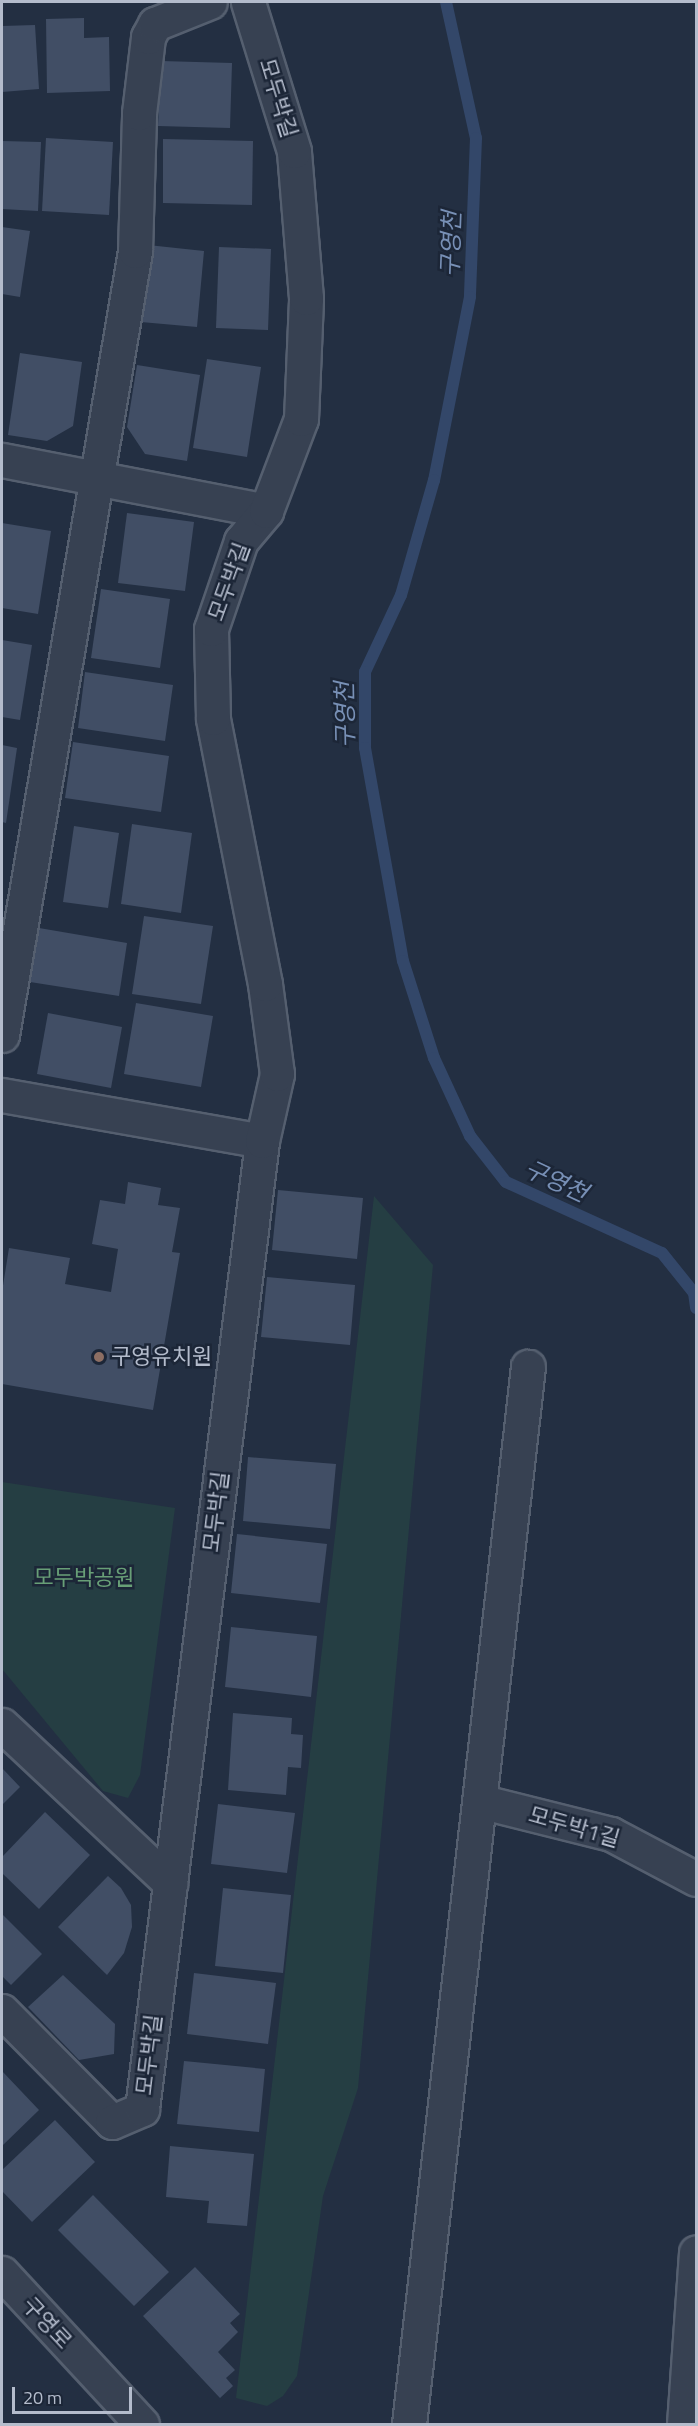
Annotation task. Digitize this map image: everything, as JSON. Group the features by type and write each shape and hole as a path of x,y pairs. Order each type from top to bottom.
{"street":[{"path":"2,1035 99,478 135,251 139,113 148,37 155,24 210,2"},
{"name":"모두박길","path":"2,2011 112,2122 142,2109 262,1141 277,1074 265,984 213,718 211,629 241,541 266,511 301,419 306,298 294,151 248,2"},
{"path":"2,460 266,511"},
{"path":"2,1095 262,1141"},
{"path":"409,2424 528,1367"},
{"path":"2,1725 170,1883"},
{"name":"모두박1길","path":"479,1801 611,1834 696,1879"},
{"path":"684,2424 696,2252"},
{"name":"구영로","path":"2,2274 142,2424"}],"green space":[{"path":"374,1196 433,1265 358,2088 323,2196 297,2376 283,2396 267,2406 236,2398"},
{"name":"모두박공원","path":"2,1482 175,1508 140,1775 128,1798 103,1791 2,1669"}],"building":[{"path":"84,18 84,38 109,37 110,91 47,93 46,19"},
{"path":"35,25 39,89 2,92 2,26"},
{"path":"161,61 232,63 230,128 158,126"},
{"path":"46,138 113,142 109,215 42,211"},
{"path":"163,139 253,141 252,205 163,203"},
{"path":"2,141 41,142 38,211 2,209"},
{"path":"2,227 30,231 20,297 2,294"},
{"path":"148,245 204,251 197,327 141,322"},
{"path":"219,247 271,249 268,330 216,328"},
{"path":"20,353 82,362 73,426 47,441 8,435"},
{"path":"207,359 261,367 247,457 193,448"},
{"path":"137,365 200,375 187,461 145,454 127,427"},
{"path":"127,513 194,522 185,591 118,583"},
{"path":"2,523 51,531 38,614 2,608"},
{"path":"101,589 170,599 160,668 91,658"},
{"path":"2,640 32,645 20,720 2,717"},
{"path":"85,672 173,685 165,741 78,728"},
{"path":"73,742 169,756 161,812 65,798"},
{"path":"2,745 17,748 6,823 2,822"},
{"path":"132,824 192,833 181,913 121,904"},
{"path":"74,826 119,833 108,908 63,902"},
{"path":"144,916 213,926 201,1004 132,994"},
{"path":"39,928 127,943 119,996 30,982"},
{"path":"136,1003 213,1016 201,1087 124,1074"},
{"path":"48,1013 122,1027 111,1088 37,1074"},
{"path":"128,1182 161,1188 158,1205 180,1208 172,1252 180,1253 153,1410 2,1384 2,1292 9,1248 70,1258 65,1284 111,1292 118,1249 92,1244 100,1200 125,1204"},
{"path":"278,1190 363,1198 357,1259 272,1250"},
{"path":"267,1277 355,1285 350,1345 261,1337"},
{"path":"248,1457 336,1464 330,1529 243,1521"},
{"path":"237,1534 327,1544 320,1603 231,1593"},
{"path":"231,1627 317,1636 311,1697 225,1687"},
{"path":"233,1713 292,1718 291,1734 303,1735 301,1768 288,1767 286,1795 228,1790"},
{"path":"2,1768 20,1787 2,1805"},
{"path":"218,1804 295,1813 287,1873 211,1864"},
{"path":"45,1812 90,1855 39,1909 2,1873 2,1857"},
{"path":"108,1876 121,1888 131,1905 132,1927 124,1953 107,1975 58,1927"},
{"path":"223,1888 291,1895 283,1973 215,1966"},
{"path":"2,1914 42,1954 11,1985 2,1976"},
{"path":"194,1973 276,1983 268,2044 187,2034"},
{"path":"63,1975 115,2024 114,2054 79,2060 28,2007"},
{"path":"184,2061 265,2069 259,2132 177,2124"},
{"path":"2,2071 39,2110 2,2146"},
{"path":"55,2120 95,2162 32,2222 2,2191 2,2170"},
{"path":"170,2146 254,2154 247,2226 207,2223 209,2201 166,2197"},
{"path":"93,2195 169,2272 134,2306 58,2230"},
{"path":"195,2267 240,2314 230,2323 238,2332 218,2352 235,2370 226,2378 233,2386 220,2398 143,2316"}],"waterway":[{"name":"구영천","path":"446,2 476,138 470,297 434,480 401,595 365,672 365,748 403,961 434,1058 470,1136 506,1182 662,1253 694,1293 696,1308"}],"place":[{"name":"구영유치원","path":"99,1357"}]}
